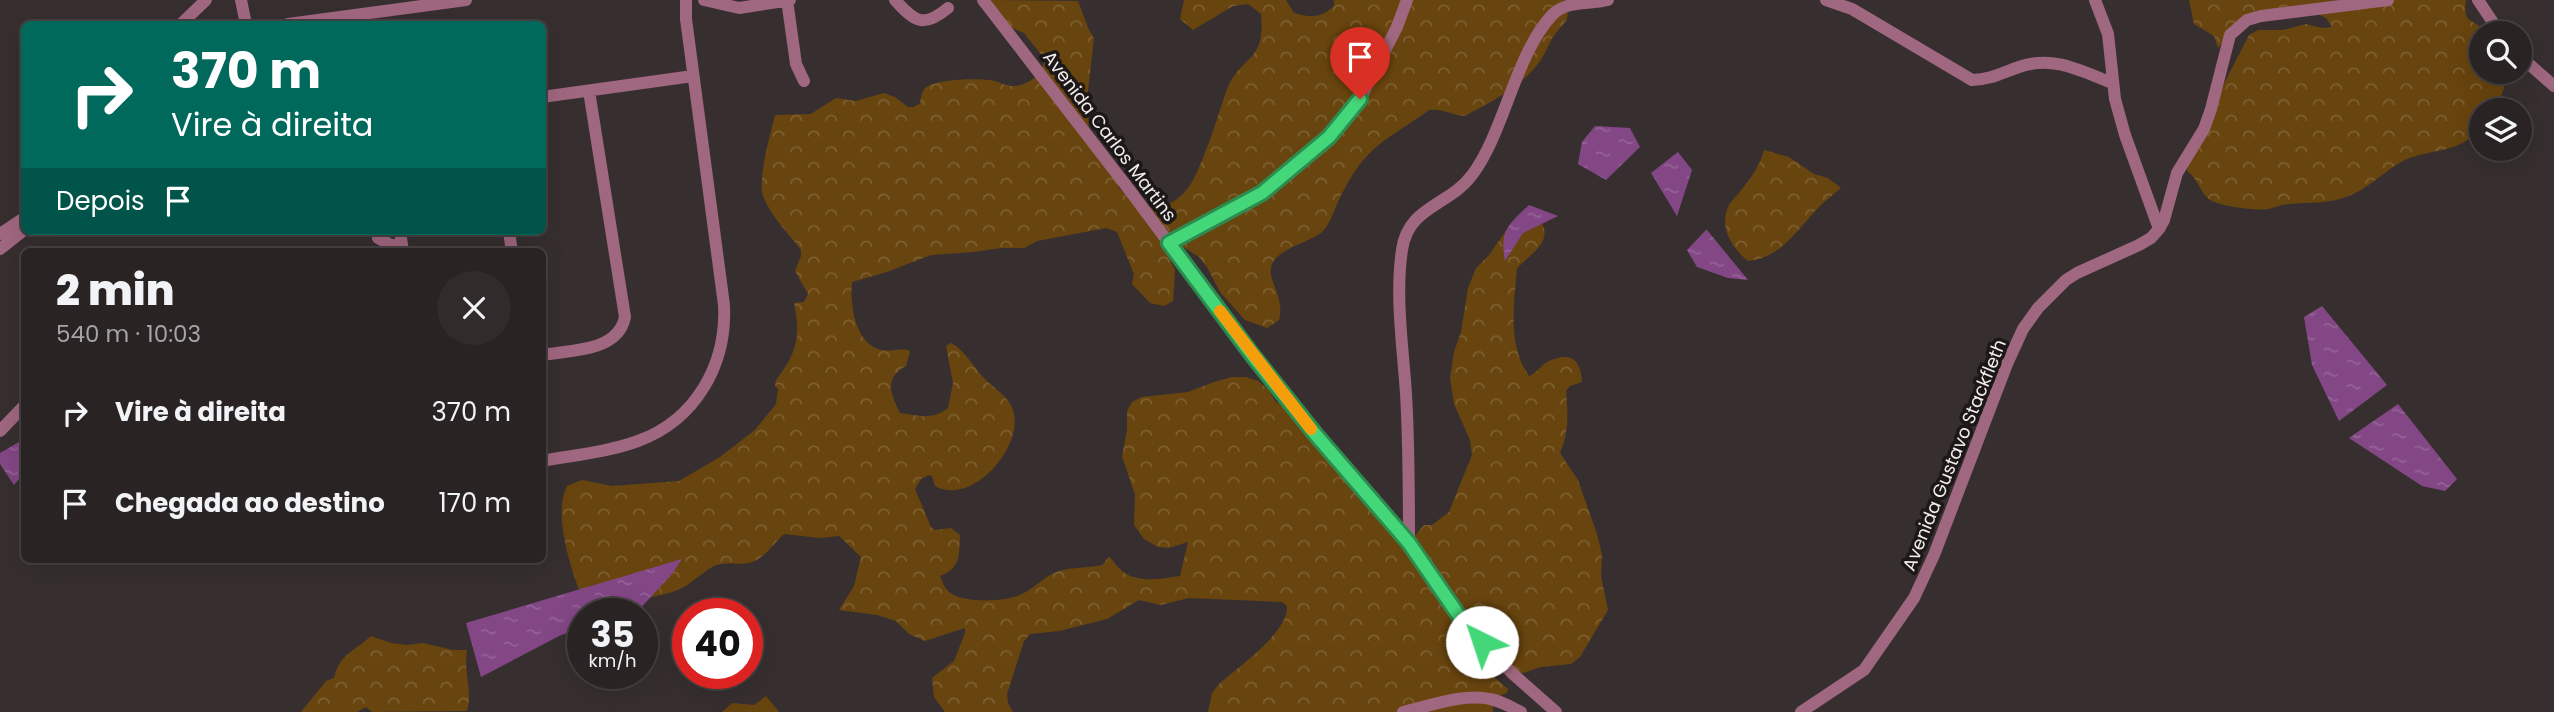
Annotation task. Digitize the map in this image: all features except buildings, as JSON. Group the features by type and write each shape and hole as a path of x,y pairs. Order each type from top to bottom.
{"street":[{"path":"184,21 206,0"},
{"path":"241,0 245,21"},
{"path":"310,21 466,0"},
{"path":"546,460 634,443 657,433 687,410 703,390 715,368 724,331 724,305 686,19 686,0"},
{"path":"704,0 739,8 789,0 796,64 804,81"},
{"path":"895,0 911,17 919,21 931,19 948,8"},
{"name":"Avenida Carlos Martins","path":"983,0 1253,356 1316,435 1409,543 1466,626 1513,674 1556,712"},
{"path":"1169,243 1262,193 1329,137 1360,99 1397,27 1407,0"},
{"path":"1409,543 1409,446 1401,320 1401,267 1405,237 1415,219 1471,176 1482,158 1535,41 1554,12 1576,2 1608,0"},
{"path":"1826,0 1852,9 1972,80 1989,79 2041,61 2059,62 2112,83"},
{"path":"2095,0 2108,34 2112,83 2125,135 2160,229"},
{"path":"2160,229 2177,173 2204,129 2230,35 2247,20 2261,16 2388,0"},
{"path":"2478,0 2492,21"},
{"path":"2532,67 2554,86"},
{"path":"546,96 694,76"},
{"path":"546,354 606,343 618,333 625,317 589,91"},
{"path":"0,234 21,220"},
{"name":"Avenida Gustavo Stackfleth","path":"1801,712 1864,670 1914,598 1944,532 2007,364 2023,329 2038,308 2066,280 2139,245 2160,229"},
{"path":"0,250 21,232"},
{"path":"378,235 391,245 402,242"},
{"path":"0,431 21,409"},
{"path":"1403,712 1447,702 1483,698 1492,699 1521,712"}],"green space":[{"path":"985,0 1078,1 1094,38 1087,99 1089,132 1119,188 1140,209 1165,205 1189,187 1207,147 1227,89 1260,42 1261,14 1248,4 1233,6 1193,30 1180,19 1184,0 1286,0 1294,13 1311,16 1329,10 1334,6 1334,0 1564,0 1568,13 1566,21 1553,37 1540,61 1524,79 1465,116 1429,110 1374,149 1349,181 1322,232 1285,251 1274,261 1271,273 1280,311 1279,320 1267,328 1245,320 1220,292 1199,257 1172,240 1162,244 1175,270 1173,301 1164,306 1150,303 1132,284 1134,274 1117,232 1106,228 1037,241 1024,248 931,255 852,282 852,291 853,312 865,340 882,350 910,351 906,366 894,376 891,386 900,413 931,416 948,408 953,383 946,346 951,343 961,350 1011,405 1015,424 1011,440 1003,455 979,481 964,488 949,490 935,486 932,476 929,475 921,479 915,489 931,527 935,530 951,528 960,535 958,560 952,569 940,576 946,588 958,597 997,600 1022,594 1059,571 1102,565 1109,557 1126,574 1140,579 1180,576 1188,542 1169,548 1158,547 1144,539 1134,525 1135,495 1122,456 1127,411 1132,402 1142,397 1188,392 1232,377 1246,377 1258,381 1268,389 1276,402 1287,406 1308,436 1403,543 1414,537 1424,525 1432,525 1449,512 1472,455 1470,440 1454,404 1450,378 1468,288 1476,268 1489,255 1512,222 1536,216 1545,231 1544,238 1517,268 1515,337 1517,351 1529,376 1547,362 1562,357 1573,359 1581,374 1582,382 1570,386 1566,391 1567,423 1560,453 1578,480 1597,534 1608,610 1580,657 1571,664 1541,667 1520,674 1499,664 1486,670 1508,689 1507,693 1495,699 1493,712 1208,712 1212,693 1271,638 1280,627 1287,606 1282,602 1189,598 1161,605 1139,600 1107,619 1059,631 1030,634 1024,641 1007,694 1013,712 945,712 934,697 932,678 954,661 965,628 925,641 909,634 896,621 877,615 839,610 854,586 861,557 839,536 820,538 784,534 757,560 714,566 682,588 654,597 605,598 581,595 572,570 562,525 563,497 567,486 582,480 612,486 679,481 720,457 755,430 776,404 776,380 789,361 796,344 794,303 804,302 808,294 795,271 801,250 775,217 763,196 763,168 775,115 811,114 836,98 856,101 884,93 908,107 914,107 920,103 925,88 946,81 983,79 1012,86 1031,81 1042,69 1044,58 1024,33 986,14"},
{"path":"2189,0 2466,0 2467,18 2472,21 2469,21 2469,84 2504,84 2504,88 2500,98 2469,98 2469,138 2465,141 2457,146 2403,161 2355,193 2325,202 2285,204 2262,209 2238,208 2210,200 2187,171 2190,150 2249,35 2258,30 2283,30 2306,24 2322,28 2332,27 2326,18 2320,15 2274,15 2234,29 2218,48 2214,36 2194,24"},
{"path":"1764,150 1789,157 1841,188 1780,248 1771,254 1748,261 1729,237 1726,215 1730,203 1754,173"},
{"path":"371,636 391,643 423,643 453,650 467,650 467,711 372,712 366,707 357,712 301,712 326,681 334,678 344,658"},
{"path":"766,696 779,712 722,712 732,703 754,705"}],"water":[{"path":"1595,126 1630,128 1640,147 1606,180 1578,164 1582,142"},
{"path":"1678,152 1692,170 1677,216 1651,173"},
{"path":"1529,205 1558,216 1523,233 1505,261 1503,242 1507,229"},
{"path":"1706,230 1748,280 1728,278 1697,267 1687,250"},
{"path":"2322,306 2387,385 2339,421 2312,365 2304,317"},
{"path":"2398,404 2457,479 2445,491 2422,486 2349,438"},
{"path":"21,440 21,477 14,485 0,464 0,453"},
{"path":"682,559 650,598 567,598 567,633 481,677 466,623"}],"slow traffic":[{"path":"1220,311 1311,429"}],"route":[{"path":"1360,99 1329,137 1262,193 1169,243 1316,435 1409,543 1466,626 1482,642"}]}
